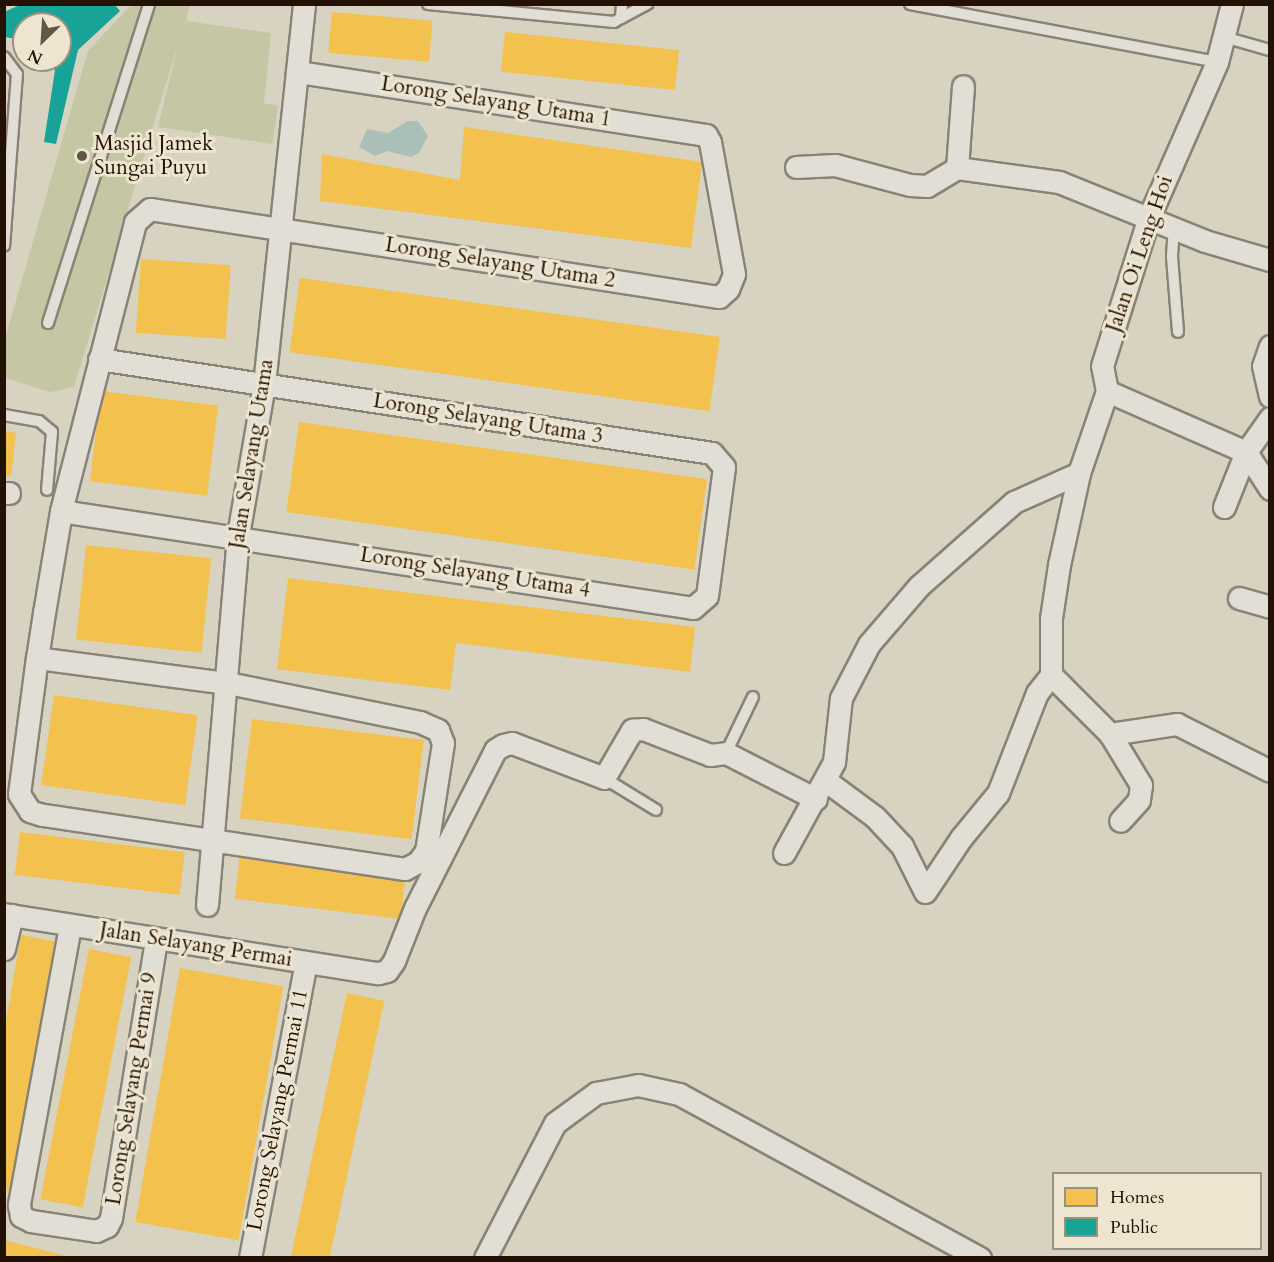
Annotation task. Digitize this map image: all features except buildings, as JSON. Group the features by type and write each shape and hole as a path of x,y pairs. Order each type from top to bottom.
{"street":[{"name":"Jalan Selayang Utama","path":"207,905 228,683 238,535 264,385 304,4"},
{"name":"Jalan Oi Leng Hoi","path":"1051,675 1051,618 1079,473 1107,392 1102,366 1149,217 1217,62 1232,4"},
{"name":"Lorong Selayang Utama 1","path":"297,72 706,135 711,142 734,274 728,290 719,297"},
{"path":"957,168 963,86"},
{"path":"796,167 820,163 927,186 957,168 1059,182 1174,227 1269,260"},
{"name":"Lorong Selayang Utama 2","path":"99,359 135,222 150,209 719,297"},
{"path":"1269,346 1263,366 1269,396"},
{"path":"37,657 228,683 420,722 438,730 443,743 426,851 418,862 405,869 213,838 42,815 30,811 20,794 37,657 61,512 99,359"},
{"name":"Lorong Selayang Utama 3","path":"99,359 712,453 724,467 707,596"},
{"path":"1107,392 1246,452 1269,489"},
{"path":"1224,507 1246,452 1269,418"},
{"path":"784,853 816,799 834,762 842,698 869,644 919,586 1014,502 1079,473"},
{"name":"Lorong Selayang Utama 4","path":"61,512 238,535 693,608 707,596"},
{"path":"1239,598 1269,607"},
{"path":"825,780 875,817 902,846 925,892 961,838 998,793 1037,693 1051,675 1110,734 1141,784 1139,800 1120,820"},
{"path":"1110,734 1177,724 1269,771"},
{"path":"604,778 632,730 638,728 710,755 726,753 816,799"},
{"name":"Jalan Selayang Permai","path":"8,915 306,962 387,971 495,750 512,743 604,778"},
{"path":"4,949 8,915"},
{"name":"Lorong Selayang Permai 9","path":"70,926 19,1205 21,1216 31,1221 96,1231 107,1226 111,1218 156,939"},
{"name":"Lorong Selayang Permai 11","path":"249,1257 306,962"},
{"path":"485,1257 555,1124 596,1093 638,1085 679,1094 980,1257"}],"lane":[{"path":"48,323 149,4"},
{"path":"428,4 592,22 621,18 647,4"},
{"path":"621,18 622,4"},
{"path":"910,4 1217,62"},
{"path":"1224,37 1269,50"},
{"path":"4,57 17,74 4,246"},
{"path":"1174,227 1172,257 1179,332"},
{"path":"4,415 39,421 52,432 47,490"},
{"path":"726,753 753,697"},
{"path":"604,778 656,810"}],"green space":[{"name":"Masjid Jamek Sungai Puyu","path":"131,5 190,5 186,21 271,33 264,103 278,106 272,144 158,127 179,41 74,387 50,392 5,378 6,335 88,51"}],"shaded area":[{"path":"408,121 418,121 428,136 419,153 411,157 387,151 375,156 359,147 367,129 388,133"}],"place":[{"name":"Masjid Jamek Sungai Puyu","path":"82,156"}]}
